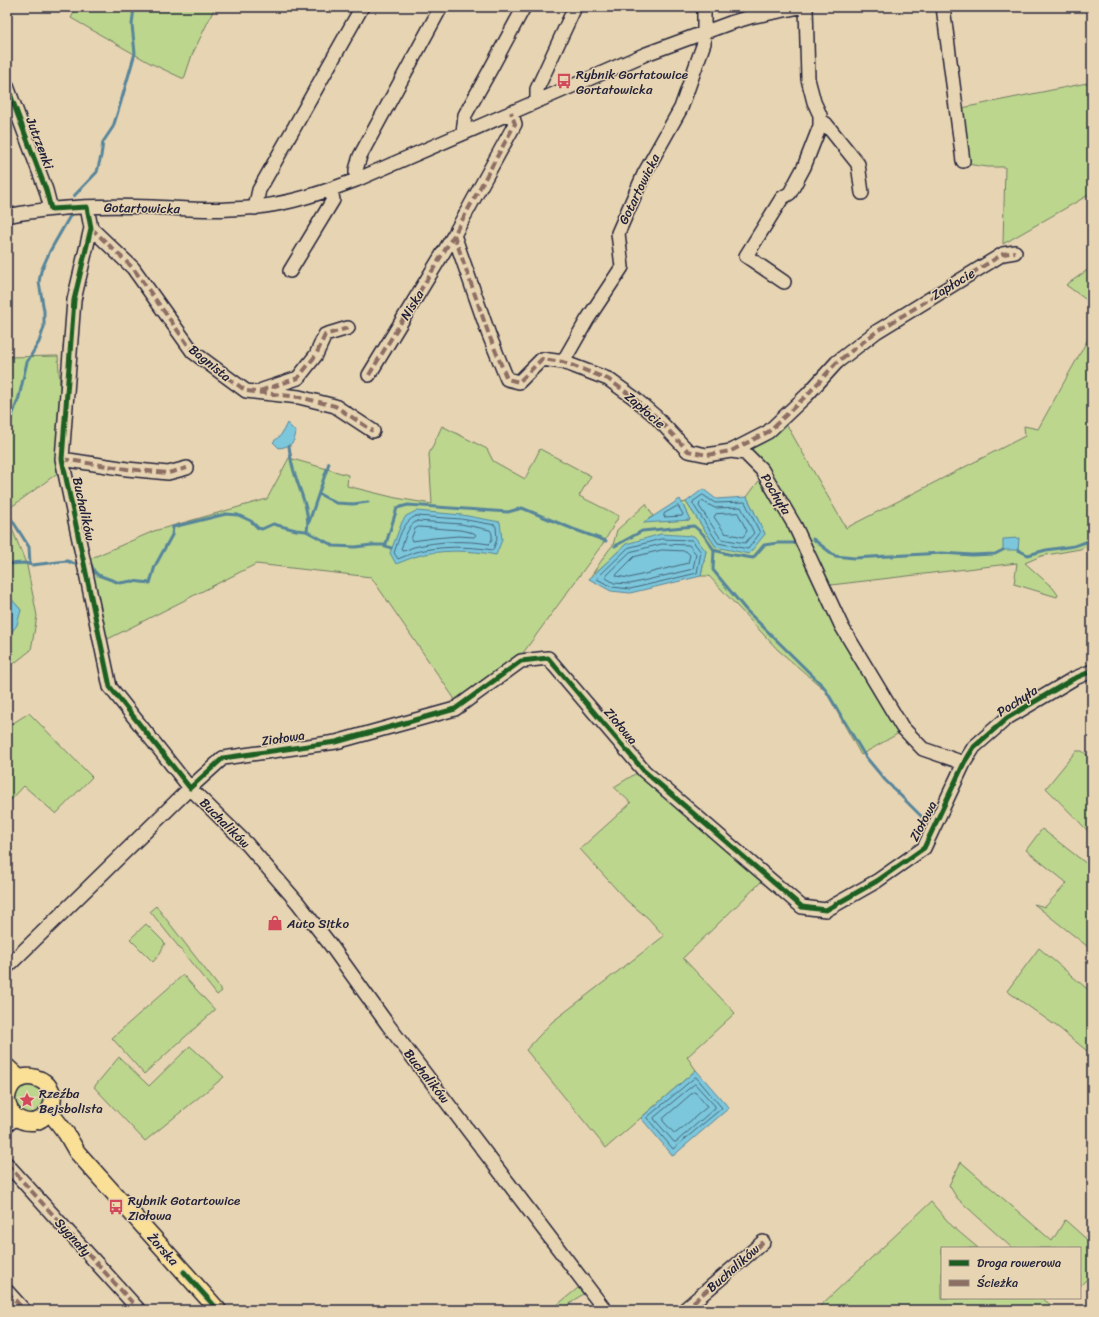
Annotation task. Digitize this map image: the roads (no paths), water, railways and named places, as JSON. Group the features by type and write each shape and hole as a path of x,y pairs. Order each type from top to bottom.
{"main road":[{"path":"7,1067 10,1101 28,1122 44,1116 52,1104 52,1097 50,1090 41,1080 34,1077 27,1077 10,1101"},
{"name":"Żorska","path":"44,1116 66,1134 77,1152 218,1310"}],"street":[{"path":"254,208 258,190 362,7"},
{"path":"356,180 356,170 360,156 441,7"},
{"path":"463,133 465,115 524,7"},
{"path":"537,101 537,89 575,7"},
{"path":"704,32 704,10 706,7"},
{"name":"Gotartowicka","path":"7,216 51,209 87,207 151,207 215,210 254,208 299,200 356,180 646,54 704,32 750,17 800,7"},
{"path":"784,282 746,256 782,198 790,193 804,167 820,126 820,120 808,79 806,7"},
{"path":"943,7 962,160"},
{"name":"Gotartowicka","path":"564,362 587,320 622,267 618,233 644,174 681,108 704,43 704,32"},
{"name":"Jutrzenki","path":"7,86 46,190 51,209"},
{"path":"454,235 515,124 511,112"},
{"path":"820,120 826,124 858,164 862,193"},
{"path":"290,271 333,200 331,190"},
{"name":"Buchalików","path":"87,207 91,228 74,300 62,459 110,687 190,788 247,844 298,903 332,947 388,1026 605,1310"},
{"name":"Bagnista","path":"91,228 133,268 192,352 246,391 299,397 335,406 373,431"},
{"name":"Zapłocie","path":"454,235 489,335 508,379 519,382 542,358 564,362 608,379 633,397 655,416 688,451 707,455 731,451 768,432 807,395 837,362 876,332 1003,254 1016,252"},
{"name":"Niska","path":"369,375 454,235"},
{"path":"256,392 298,378 316,355 325,335 348,328"},
{"name":"Pochyła","path":"731,451 745,454 762,470 796,526 842,627 902,727 923,749 964,763 974,747 1007,718 1073,679 1092,671"},
{"path":"62,459 127,469 168,473 187,468"},
{"name":"Ziołowa","path":"7,966 190,788 223,758 336,742 455,709 521,661 548,658 644,771 802,907 826,910 877,881 924,848 964,763"},
{"name":"Sygnały","path":"7,1164 139,1310"},
{"name":"Buchalików","path":"684,1310 763,1242"},
{"path":"7,1292 24,1310"}],"water":[{"path":"287,423 296,432 294,439 291,444 279,448 273,442 281,435"},
{"path":"703,489 716,499 747,497 765,534 749,554 716,547 686,502"},
{"path":"680,499 690,520 643,523"},
{"path":"416,511 462,515 500,522 502,540 496,555 455,551 423,554 396,564 390,553 402,522 406,516"},
{"path":"661,534 694,536 706,551 701,576 630,593 611,591 589,579 626,544"},
{"path":"1019,538 1018,550 1003,550 1003,539"},
{"path":"7,594 21,610 17,625 7,638"},
{"path":"696,1070 729,1108 673,1156 641,1118"}],"waterway":[{"path":"74,196 97,172 103,142 113,127 120,105 135,53 132,25 134,7"},
{"path":"7,430 19,397 27,362 39,342 44,327 44,311 39,282 41,271 50,251 70,216"},
{"path":"289,446 293,468 306,507 308,523 307,531"},
{"path":"309,522 329,463"},
{"path":"319,494 336,503 353,504 368,502"},
{"path":"385,547 397,508 408,505 508,512 522,508 606,541"},
{"path":"7,512 29,547 30,564"},
{"path":"91,564 94,571 98,575 120,583 132,581 150,583 155,566 172,535 173,527 226,514 238,515 251,521 258,528 262,529 273,524 306,531 334,546 355,547 383,545 391,548"},
{"path":"615,546 642,531 694,526 703,534 714,550 728,554 753,558 764,545 795,543"},
{"path":"813,539 835,556 854,558 942,553 972,555 995,554 1003,550"},
{"path":"1018,550 1028,555 1046,550 1074,546 1092,540"},
{"path":"714,550 713,570 746,610 824,687 865,756 885,780 925,820"},
{"path":"7,564 25,563 32,565 67,561 81,566"}],"place":[{"name":"Rybnik Gortatowice Gortatowicka","path":"564,81"},
{"name":"Auto Sitko","path":"275,923"},
{"name":"Rzeźba Bejsbolista","path":"27,1100"},
{"name":"Rybnik Gotartowice Ziołowa","path":"116,1207"}]}
